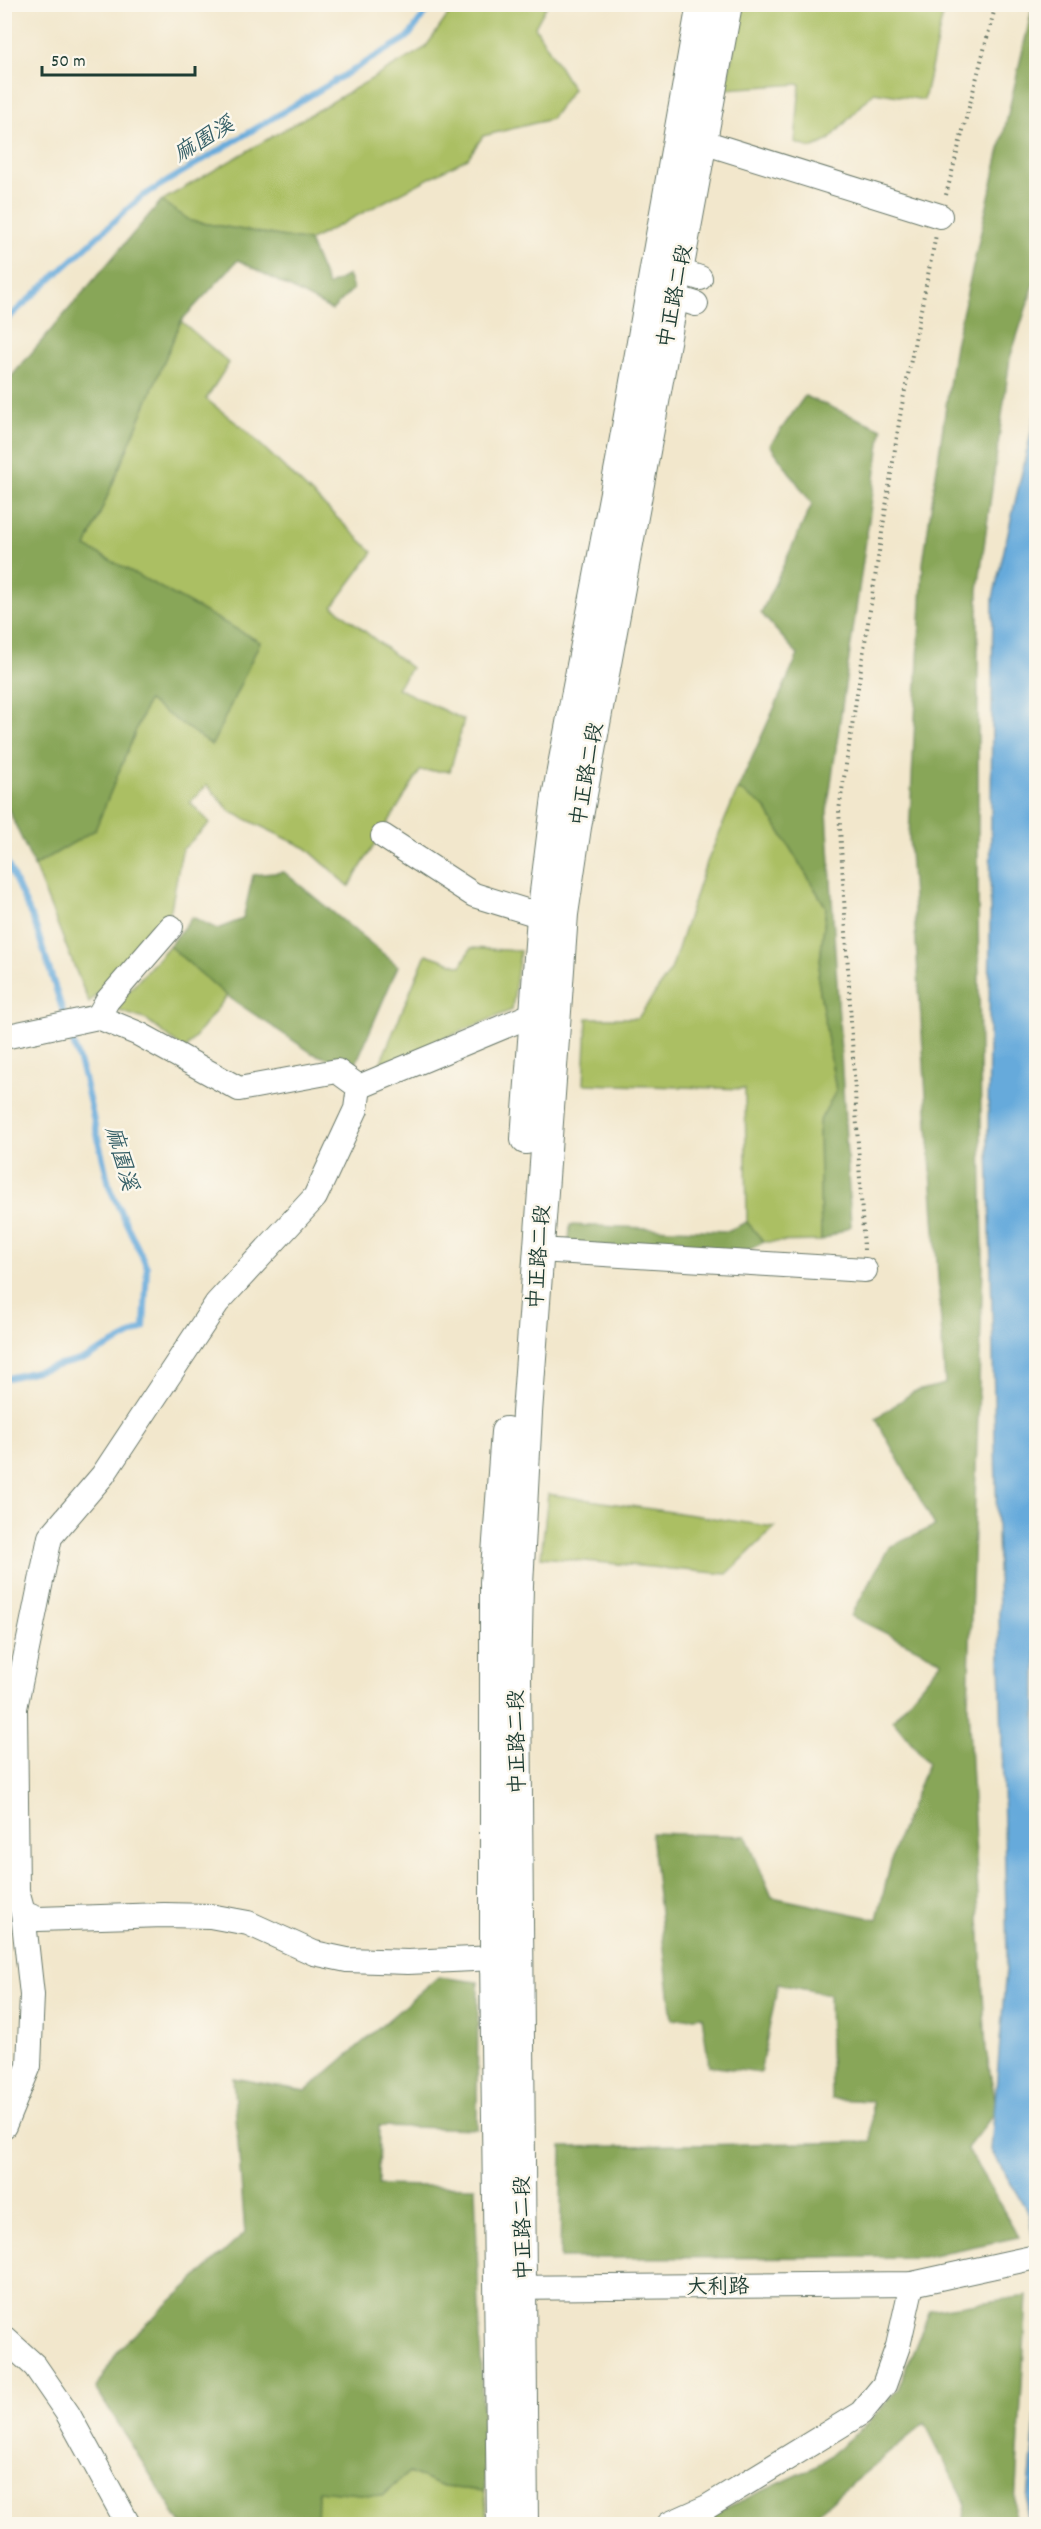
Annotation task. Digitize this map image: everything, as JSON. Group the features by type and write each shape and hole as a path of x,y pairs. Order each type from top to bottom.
{"main road":[{"name":"中正路二段","path":"523,2524 495,1958 495,1581 534,1014 542,916 557,797 623,450 702,4"},
{"name":"中正路二段","path":"502,2524 511,2288 516,1679 527,1413 563,914 576,826 687,287 703,142 728,4"}],"street":[{"path":"703,142 940,216"},
{"path":"384,836 474,895 542,916"},
{"path":"98,1017 107,1001 171,927"},
{"path":"359,1087 534,1014"},
{"path":"4,1037 98,1017 139,1034 239,1089 337,1071 359,1087"},
{"path":"4,2126 29,2066 32,1995 23,1913 17,1891 15,1708 50,1537 103,1475 217,1303 315,1197 356,1109 359,1087"},
{"path":"539,1250 865,1270"},
{"path":"23,1913 38,1919 153,1915 210,1916 248,1923 314,1953 346,1960 408,1962 495,1958"},
{"name":"大利路","path":"511,2288 923,2281 1036,2256"},
{"path":"669,2524 707,2507 861,2413 884,2385 923,2281"},
{"path":"4,2338 35,2366 68,2414 128,2524"}],"path":[{"path":"865,1270 839,810 901,410 940,216 996,4"}],"green space":[{"path":"455,5 547,5 535,27 573,89 551,119 483,136 468,158 309,241 191,221 161,201 425,48"},
{"path":"743,5 945,5 924,100 874,92 828,141 811,148 795,143 800,84 725,89"},
{"path":"1033,5 1036,5 1036,278 1010,358 978,590 978,912 983,1266 968,1705 986,2050 997,2110 967,2148 1019,2237 923,2257 560,2258 562,2147 871,2142 872,2101 831,2099 829,1994 778,1984 760,2073 709,2066 702,2016 672,2020 651,1833 746,1836 772,1897 877,1919 895,1846 928,1763 893,1720 942,1661 851,1616 889,1547 935,1526 876,1419 913,1392 945,1384 909,836 923,563 955,345"},
{"path":"161,201 191,221 309,241 328,286 348,275 353,289 332,310 238,260 181,321 86,547 260,642 212,745 148,701 95,830 34,866 5,802 5,384"},
{"path":"181,321 229,363 206,399 243,428 373,552 333,606 411,668 397,688 464,720 450,771 420,771 349,886 306,848 231,812 207,785 190,802 210,823 182,850 171,909 89,1003 34,866 95,830 148,700 212,745 260,642 86,547"},
{"path":"805,396 882,429 827,811 851,1226 821,1241 819,1122 836,1091 818,979 826,907 765,807 738,789 798,655 761,613 812,504 770,445"},
{"path":"738,789 765,807 826,907 818,979 836,1091 819,1123 821,1241 764,1242 747,1222 745,1089 584,1084 587,1018 638,1018 671,970 704,869"},
{"path":"284,872 398,966 354,1068 312,1053 227,996 169,946 192,917 217,929 243,919 253,875"},
{"path":"169,946 227,996 185,1050 147,1020 113,1009"},
{"path":"471,948 520,951 512,1010 379,1066 426,954 461,966"},
{"path":"747,1222 764,1242 739,1255 569,1244 570,1225 727,1231"},
{"path":"548,1494 775,1527 727,1574 541,1557"},
{"path":"438,1977 478,1982 477,2129 379,2126 378,2185 475,2187 485,2491 443,2487 409,2472 382,2496 318,2490 317,2524 181,2524 96,2388 119,2349 245,2233 233,2078 306,2091"},
{"path":"1027,2296 1014,2524 964,2524 965,2503 925,2423 803,2524 691,2524 817,2466 869,2422 898,2389 930,2310"},
{"path":"409,2472 443,2487 485,2491 487,2524 317,2524 318,2490 382,2496"}],"water":[{"path":"1036,411 1036,2259 1029,2214 991,2150 1007,1956 988,1141 993,598"},
{"path":"1036,2410 1036,2524 1026,2524"}],"waterway":[{"name":"麻園溪","path":"4,322 141,197 408,37 432,4"},
{"name":"麻園溪","path":"4,856 35,924 65,1018"},
{"name":"麻園溪","path":"4,1379 84,1359 144,1328 147,1267 110,1189 83,1074 68,1027"}]}
